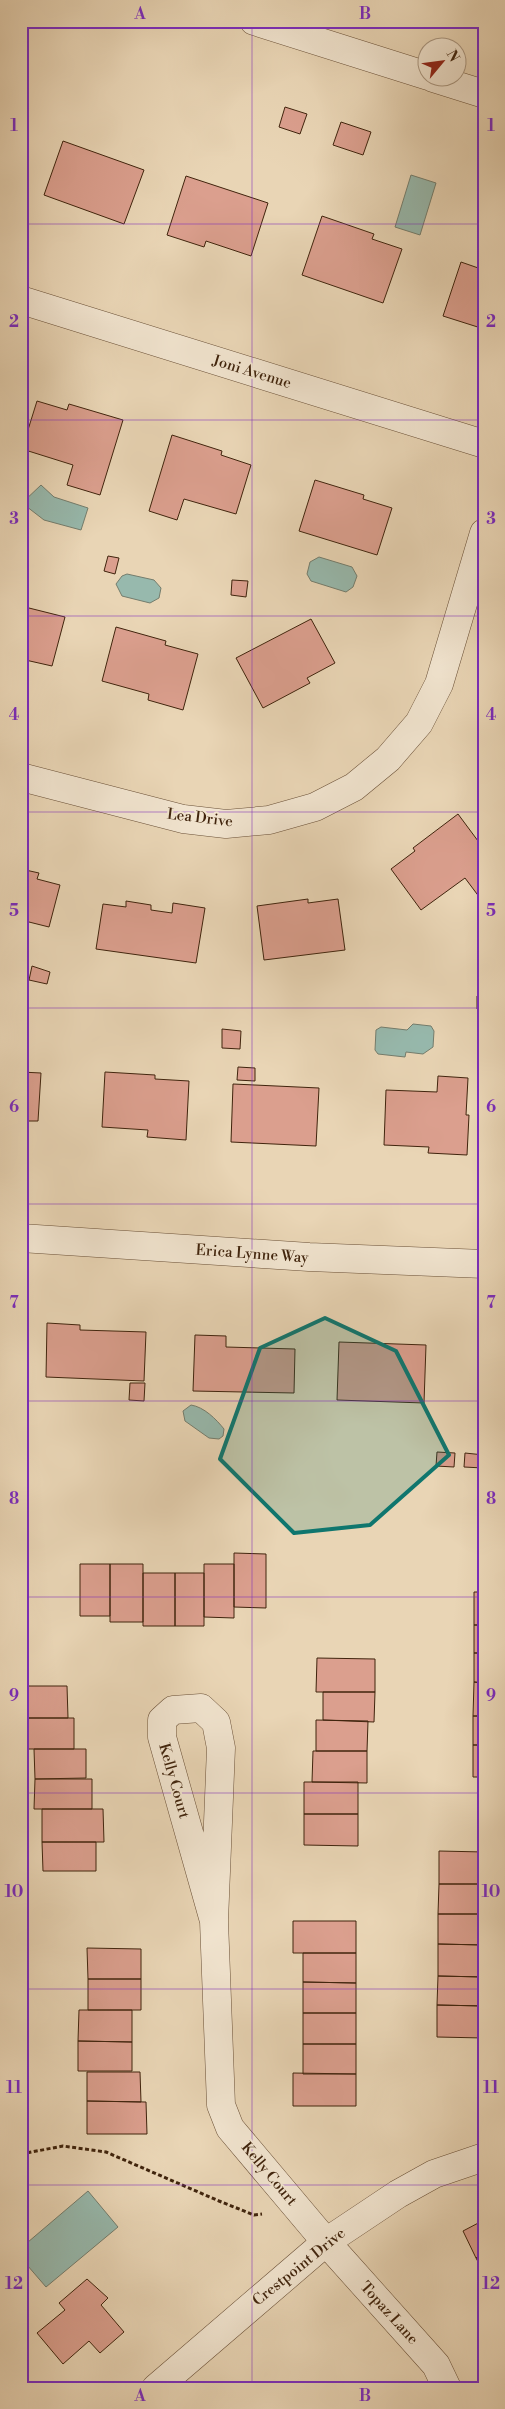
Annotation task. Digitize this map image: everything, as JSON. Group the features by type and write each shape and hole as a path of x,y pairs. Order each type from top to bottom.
{"street":[{"path":"254,21 418,73"},
{"path":"465,88 484,94"},
{"name":"Joni Avenue","path":"21,300 484,444"},
{"name":"Lea Drive","path":"21,777 183,819 226,824 270,820 323,803 354,787 388,759 419,723 440,684 484,533"},
{"name":"Erica Lynne Way","path":"21,1238 309,1258 484,1264"},
{"name":"Kelly Court","path":"214,1921 162,1737 162,1720 173,1710 201,1708 216,1722 221,1748 214,1921 221,2105 230,2128 326,2242"},
{"name":"Crestpoint Drive","path":"156,2388 326,2242 398,2194 434,2174 484,2157"},
{"name":"Topaz Lane","path":"326,2242 436,2365 446,2388"}],"path":[{"path":"21,2154 62,2146 106,2152 254,2215 277,2212 295,2205"}],"highlighted area":[{"path":"325,1318 396,1351 449,1455 370,1525 294,1533 220,1459 260,1348"}],"water":[{"path":"411,175 436,183 420,235 395,227"},
{"path":"41,485 54,497 88,508 81,530 44,520 22,503"},
{"path":"319,557 352,567 357,576 353,587 346,592 311,581 307,574 310,562"},
{"path":"127,574 154,580 161,588 159,598 150,603 122,596 116,584 122,576"},
{"path":"413,1024 431,1026 434,1031 433,1047 423,1054 406,1052 405,1057 378,1054 375,1050 376,1030 381,1027 407,1030"},
{"path":"191,1405 201,1408 213,1418 224,1429 223,1436 219,1439 209,1438 185,1421 183,1411"},
{"path":"88,2191 118,2227 46,2287 21,2258 21,2248"}],"building":[{"path":"285,107 307,114 300,134 279,127"},
{"path":"341,122 371,132 363,155 333,145"},
{"path":"63,141 144,170 124,224 44,195"},
{"path":"186,176 268,203 251,256 206,241 204,247 167,235"},
{"path":"322,216 374,234 372,239 402,249 383,303 302,275"},
{"path":"461,262 484,270 484,329 443,316"},
{"path":"37,401 67,410 69,404 123,420 100,495 67,485 73,465 22,449"},
{"path":"172,435 222,451 221,455 251,465 236,514 184,499 177,520 149,511"},
{"path":"315,480 364,495 363,499 392,508 377,555 299,531"},
{"path":"108,556 119,558 115,574 104,571"},
{"path":"232,580 248,581 246,597 231,595"},
{"path":"21,606 65,617 52,666 21,659"},
{"path":"311,619 335,663 307,678 310,683 263,708 236,658"},
{"path":"116,627 166,641 165,645 198,654 183,710 148,700 149,694 102,681"},
{"path":"458,814 484,849 484,895 480,898 465,878 421,910 391,869 415,851 413,848"},
{"path":"21,869 39,873 37,879 60,885 49,927 21,920"},
{"path":"308,899 308,903 338,899 345,950 264,960 257,906"},
{"path":"126,901 151,905 151,910 172,913 173,903 205,908 196,963 96,949 103,904 126,907"},
{"path":"32,966 50,972 47,984 29,980"},
{"path":"477,996 484,997 484,1009 477,1009"},
{"path":"222,1029 241,1031 240,1049 222,1048"},
{"path":"238,1067 255,1068 255,1081 237,1080"},
{"path":"21,1072 41,1073 38,1121 21,1121"},
{"path":"105,1072 155,1075 155,1079 189,1081 186,1140 147,1137 148,1130 102,1127"},
{"path":"438,1076 468,1078 466,1115 469,1115 467,1155 428,1153 429,1147 384,1145 386,1090 437,1092"},
{"path":"233,1084 319,1088 316,1146 231,1142"},
{"path":"47,1323 80,1325 80,1330 146,1332 144,1381 46,1377"},
{"path":"195,1335 226,1336 226,1347 295,1349 294,1393 193,1391"},
{"path":"339,1342 426,1345 424,1403 337,1400"},
{"path":"130,1383 145,1383 144,1401 129,1400"},
{"path":"437,1452 455,1453 454,1467 436,1466"},
{"path":"465,1453 484,1455 483,1468 464,1467"},
{"path":"234,1553 266,1554 266,1608 234,1607"},
{"path":"80,1564 110,1564 110,1616 80,1616"},
{"path":"110,1564 143,1564 143,1622 110,1622"},
{"path":"204,1564 234,1564 234,1618 204,1617"},
{"path":"143,1573 175,1573 175,1626 143,1626"},
{"path":"175,1573 204,1573 204,1626 175,1626"},
{"path":"474,1592 484,1592 484,1625 474,1625"},
{"path":"474,1625 484,1625 484,1653 474,1653"},
{"path":"474,1653 484,1653 484,1683 474,1682"},
{"path":"317,1658 375,1659 375,1692 316,1692"},
{"path":"474,1682 484,1683 484,1716 473,1716"},
{"path":"21,1686 67,1686 68,1718 21,1718"},
{"path":"323,1692 375,1692 374,1722 323,1720"},
{"path":"473,1716 484,1716 484,1745 473,1745"},
{"path":"21,1718 74,1718 74,1749 21,1749"},
{"path":"316,1720 368,1721 367,1751 316,1751"},
{"path":"473,1745 484,1745 484,1777 473,1777"},
{"path":"34,1749 86,1749 86,1778 35,1779"},
{"path":"313,1751 367,1751 367,1783 312,1782"},
{"path":"35,1779 92,1779 92,1809 34,1809"},
{"path":"304,1782 358,1782 358,1814 304,1814"},
{"path":"42,1809 103,1809 104,1842 42,1842"},
{"path":"304,1814 358,1814 358,1846 304,1845"},
{"path":"42,1842 96,1842 96,1871 43,1871"},
{"path":"439,1851 484,1852 484,1884 439,1884"},
{"path":"439,1884 484,1884 484,1914 438,1914"},
{"path":"438,1914 484,1914 484,1945 438,1944"},
{"path":"293,1921 356,1921 356,1953 293,1953"},
{"path":"438,1944 484,1945 484,1977 438,1976"},
{"path":"87,1948 141,1949 141,1979 88,1979"},
{"path":"303,1953 356,1953 356,1983 303,1982"},
{"path":"438,1976 484,1977 484,2006 437,2005"},
{"path":"88,1979 141,1979 141,2010 88,2010"},
{"path":"303,1982 356,1983 356,2013 303,2013"},
{"path":"437,2005 484,2006 484,2038 437,2037"},
{"path":"79,2010 132,2010 132,2042 78,2041"},
{"path":"303,2013 356,2013 356,2044 303,2044"},
{"path":"78,2041 132,2042 132,2071 78,2071"},
{"path":"303,2044 356,2044 356,2074 303,2074"},
{"path":"87,2072 140,2072 141,2102 87,2101"},
{"path":"293,2073 356,2074 356,2106 293,2106"},
{"path":"87,2101 146,2102 147,2134 87,2134"},
{"path":"484,2220 484,2254 476,2258 463,2231"},
{"path":"484,2254 484,2273 476,2258"},
{"path":"87,2279 108,2298 101,2305 124,2332 100,2353 89,2341 63,2364 37,2333 65,2310 59,2303"},
{"path":"327,2382 333,2388 322,2388"}]}
